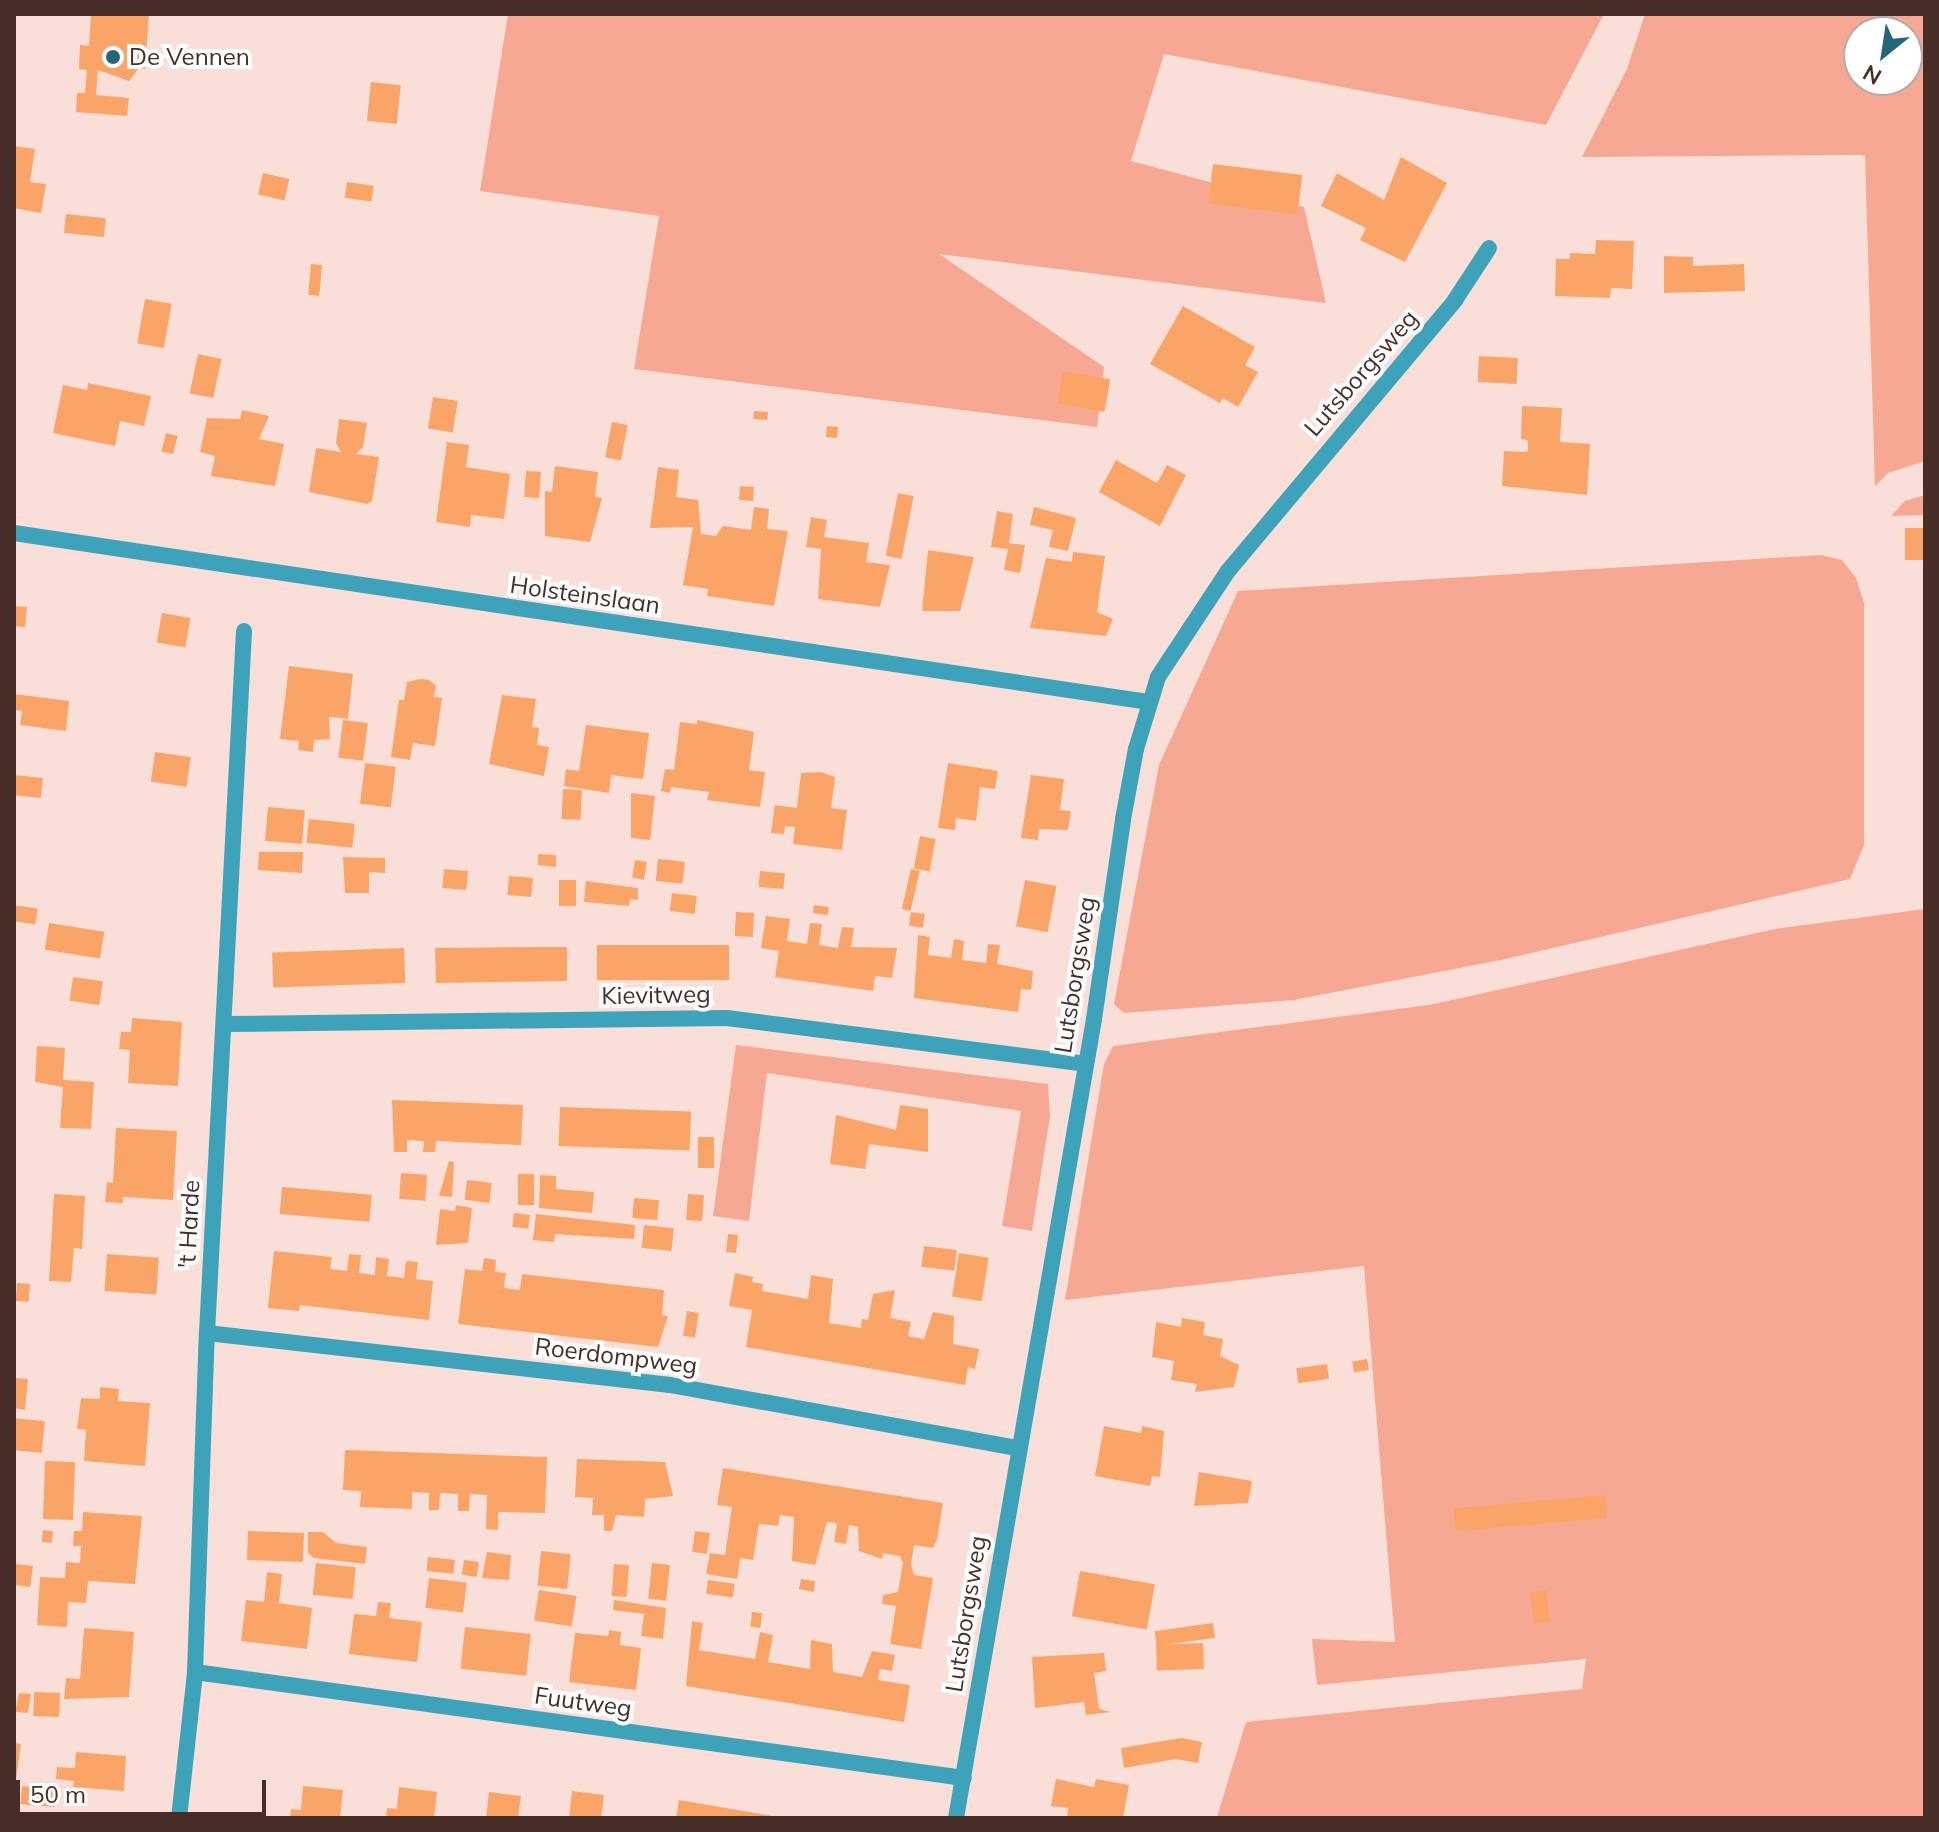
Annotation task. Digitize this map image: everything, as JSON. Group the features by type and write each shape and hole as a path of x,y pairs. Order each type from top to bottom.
{"street":[{"name":"Lutsborgsweg","path":"956,1818 1085,1064 1126,805 1149,702 1158,677 1228,571 1455,300 1489,248"},
{"name":"Holsteinslaan","path":"14,533 1149,702"},
{"name":"'t Harde","path":"179,1818 195,1672 207,1333 244,631"},
{"name":"Kievitweg","path":"225,1024 727,1018 1085,1064"},
{"name":"Roerdompweg","path":"207,1333 670,1385 1017,1448"},
{"name":"Fuutweg","path":"195,1672 964,1778"}],"shaded area":[{"path":"508,14 1604,14 1546,125 1164,54 1131,161 1304,207 1326,303 939,254 1104,367 1097,427 634,369 659,216 480,191"},
{"path":"1645,14 1925,14 1925,461 1888,473 1875,486 1865,155 1582,157 1627,69"},
{"path":"1925,495 1925,515 1891,516 1905,501"},
{"path":"1821,555 1842,560 1856,578 1864,603 1864,845 1850,879 1501,960 1294,1000 1124,1013 1114,1004 1159,765 1238,591"},
{"path":"1925,909 1925,1818 1212,1818 1217,1817 1246,1722 1582,1689 1586,1659 1317,1685 1312,1639 1395,1642 1364,1266 1065,1300 1104,1064 1113,1046 1429,1005 1775,929"},
{"path":"736,1045 1048,1084 1050,1116 1032,1231 1002,1226 1021,1111 767,1073 749,1221 713,1216"}],"building":[{"name":"De Vennen","path":"91,14 149,14 145,69 139,68 129,81 98,70 96,95 129,98 127,116 76,112 77,93 85,93 87,70 79,69 80,45 89,46"},
{"path":"371,82 401,85 397,124 367,121"},
{"path":"14,146 35,149 30,182 46,184 41,213 14,208"},
{"path":"1401,157 1447,183 1405,262 1360,240 1366,228 1321,206 1337,173 1384,200"},
{"path":"1213,164 1302,175 1297,215 1208,204"},
{"path":"263,173 289,179 284,201 258,194"},
{"path":"347,182 374,186 372,202 345,198"},
{"path":"66,214 106,218 104,237 64,233"},
{"path":"1596,240 1634,241 1632,289 1611,288 1610,298 1555,296 1556,259 1570,259 1570,253 1595,254"},
{"path":"1664,256 1693,257 1693,266 1744,264 1745,291 1664,293"},
{"path":"311,264 322,265 319,296 308,295"},
{"path":"145,299 172,304 164,348 137,343"},
{"path":"1183,306 1255,347 1245,365 1258,372 1238,407 1223,398 1220,403 1150,364"},
{"path":"198,354 221,359 213,398 190,393"},
{"path":"1479,356 1518,358 1517,384 1478,382"},
{"path":"1063,371 1110,379 1105,412 1057,403"},
{"path":"88,383 151,396 144,426 120,421 115,446 53,433 63,385 87,390"},
{"path":"433,397 458,401 453,433 428,429"},
{"path":"1522,406 1562,408 1560,442 1590,444 1587,495 1502,486 1504,451 1528,452 1528,440 1521,439"},
{"path":"242,410 269,416 259,439 284,444 275,486 211,476 215,456 200,452 207,418 240,419"},
{"path":"754,411 768,412 767,420 753,419"},
{"path":"339,419 367,423 363,447 356,454 379,457 372,501 367,504 309,492 316,448 341,452 336,443"},
{"path":"612,422 628,425 621,460 605,457"},
{"path":"827,426 838,427 837,438 826,437"},
{"path":"166,433 178,436 173,454 161,451"},
{"path":"447,442 469,445 466,467 510,474 504,519 471,515 470,527 436,522"},
{"path":"1116,460 1157,483 1167,465 1186,475 1160,526 1099,492"},
{"path":"555,466 598,472 595,497 602,498 590,542 545,536 545,491 552,492"},
{"path":"658,467 679,470 676,497 698,500 701,534 716,536 723,526 751,530 754,507 769,509 767,529 788,531 774,606 707,596 708,589 683,585 693,527 650,528"},
{"path":"526,471 541,472 539,498 524,497"},
{"path":"740,486 754,487 753,501 739,500"},
{"path":"898,493 914,496 901,559 886,556"},
{"path":"1034,507 1076,518 1068,551 1049,547 1053,530 1030,525"},
{"path":"997,511 1013,514 1009,543 1025,545 1020,573 1004,570 1008,549 991,547"},
{"path":"811,517 827,520 824,537 869,543 866,562 890,565 880,607 818,599 821,549 806,547"},
{"path":"1905,528 1925,528 1925,560 1905,560"},
{"path":"928,550 974,557 960,611 922,611"},
{"path":"1073,552 1105,556 1097,612 1113,619 1106,636 1030,628 1046,558 1072,562"},
{"path":"14,606 27,607 25,627 14,626"},
{"path":"162,613 191,618 185,648 157,643"},
{"path":"289,666 353,674 348,719 329,717 330,739 314,740 313,752 298,750 299,741 280,739"},
{"path":"429,680 436,686 434,697 442,698 435,746 413,743 410,760 391,757 399,700 404,700 407,682"},
{"path":"14,694 69,701 66,731 20,725 22,711 14,710"},
{"path":"502,695 536,699 532,727 539,728 537,745 549,747 544,776 489,764"},
{"path":"343,720 368,723 363,761 338,758"},
{"path":"697,720 754,732 749,770 765,772 760,807 707,800 709,792 671,787 670,793 661,791 665,769 674,770 680,722 697,724"},
{"path":"586,725 649,733 643,779 611,775 609,793 564,786 566,769 579,771"},
{"path":"155,752 191,757 186,787 151,782"},
{"path":"365,763 396,767 391,807 360,804"},
{"path":"948,763 998,771 995,789 980,787 976,821 956,818 955,830 938,828"},
{"path":"821,772 835,777 831,808 847,810 842,850 793,844 795,827 785,826 784,834 771,833 775,805 797,808 801,773"},
{"path":"14,775 43,778 41,798 14,795"},
{"path":"1031,775 1064,779 1060,810 1071,811 1068,830 1039,829 1038,840 1021,838"},
{"path":"563,789 582,790 580,820 561,819"},
{"path":"631,793 655,796 650,840 631,838"},
{"path":"268,807 305,810 302,844 265,841"},
{"path":"309,819 355,824 352,848 306,843"},
{"path":"920,836 936,839 929,871 914,868"},
{"path":"259,852 303,852 302,873 258,870"},
{"path":"538,854 556,855 556,867 538,865"},
{"path":"343,857 385,858 385,873 369,872 369,893 345,893"},
{"path":"658,859 685,862 683,884 656,881"},
{"path":"635,860 647,862 644,880 632,878"},
{"path":"444,869 468,871 466,890 442,888"},
{"path":"911,869 920,871 911,911 902,909"},
{"path":"760,871 785,873 784,889 759,887"},
{"path":"509,876 533,878 531,897 507,895"},
{"path":"559,880 576,880 576,906 559,906"},
{"path":"1025,880 1056,886 1047,932 1016,926"},
{"path":"586,881 638,888 638,900 630,899 629,906 584,902"},
{"path":"672,893 697,896 695,914 670,911"},
{"path":"14,905 38,909 35,925 14,921"},
{"path":"814,905 829,907 828,915 813,913"},
{"path":"736,912 754,913 753,937 735,936"},
{"path":"911,912 925,914 923,928 909,926"},
{"path":"766,916 790,919 787,941 807,944 810,923 822,924 819,945 838,948 842,927 854,928 851,947 897,948 892,978 875,976 873,991 775,977 779,951 761,948"},
{"path":"49,923 104,932 100,958 45,950"},
{"path":"918,935 930,937 928,955 951,958 954,939 964,941 962,960 986,963 988,944 1000,945 997,964 1033,971 1031,990 1021,989 1018,1012 914,998"},
{"path":"597,945 729,945 729,980 597,980"},
{"path":"567,947 567,981 436,983 435,948"},
{"path":"404,948 405,983 273,988 272,953"},
{"path":"73,977 103,981 99,1005 70,1001"},
{"path":"132,1018 182,1022 178,1086 128,1083 130,1050 119,1049 121,1032 131,1032"},
{"path":"37,1046 65,1048 63,1080 94,1082 91,1129 60,1128 63,1087 35,1082"},
{"path":"392,1100 523,1105 521,1145 436,1141 435,1152 423,1152 424,1141 407,1140 407,1152 394,1152"},
{"path":"900,1105 928,1109 928,1152 869,1144 865,1169 830,1164 836,1115 896,1130"},
{"path":"560,1107 691,1112 690,1151 559,1146"},
{"path":"116,1128 177,1131 173,1200 123,1197 123,1203 105,1202 107,1182 113,1183"},
{"path":"698,1137 714,1137 714,1168 698,1168"},
{"path":"449,1161 454,1162 452,1197 439,1196"},
{"path":"401,1173 427,1175 425,1201 399,1199"},
{"path":"518,1174 534,1174 534,1205 518,1205"},
{"path":"540,1175 556,1176 556,1189 594,1192 592,1213 539,1208"},
{"path":"467,1180 492,1183 489,1203 465,1200"},
{"path":"282,1187 372,1195 369,1222 280,1214"},
{"path":"54,1194 85,1196 82,1249 74,1248 71,1282 49,1281"},
{"path":"688,1194 704,1195 702,1221 686,1220"},
{"path":"634,1198 659,1200 657,1220 632,1218"},
{"path":"456,1205 472,1208 468,1243 436,1245 440,1209 455,1211"},
{"path":"514,1213 530,1215 528,1229 512,1227"},
{"path":"536,1214 635,1225 634,1239 555,1234 554,1242 533,1240"},
{"path":"644,1225 674,1228 671,1251 642,1248"},
{"path":"728,1234 738,1235 736,1253 726,1252"},
{"path":"924,1246 957,1250 954,1271 921,1267"},
{"path":"274,1251 332,1257 330,1269 347,1271 349,1254 361,1255 359,1273 375,1275 376,1257 389,1259 387,1276 404,1278 406,1261 418,1262 416,1279 433,1281 429,1320 300,1305 299,1311 268,1308"},
{"path":"959,1253 989,1258 982,1301 952,1296"},
{"path":"107,1254 159,1258 156,1295 104,1291"},
{"path":"484,1258 496,1260 495,1272 506,1273 504,1288 520,1290 522,1274 664,1290 662,1315 668,1316 658,1347 458,1324 465,1269 482,1271"},
{"path":"735,1273 753,1277 752,1282 763,1284 762,1291 808,1299 811,1275 833,1279 829,1323 861,1328 862,1319 868,1320 873,1294 895,1290 890,1318 911,1322 908,1336 924,1339 933,1312 954,1316 953,1344 979,1349 975,1369 968,1367 965,1385 746,1347 752,1310 729,1306"},
{"path":"17,1283 30,1284 29,1302 16,1301"},
{"path":"687,1311 699,1313 695,1338 683,1336"},
{"path":"1182,1318 1205,1322 1203,1335 1223,1339 1220,1356 1239,1365 1234,1387 1195,1392 1197,1384 1171,1380 1174,1361 1152,1357 1156,1322 1181,1327"},
{"path":"1367,1359 1369,1370 1354,1372 1352,1362"},
{"path":"1327,1364 1329,1379 1298,1383 1296,1368"},
{"path":"14,1378 28,1379 25,1410 14,1408"},
{"path":"100,1387 119,1389 118,1401 150,1403 145,1466 84,1461 86,1430 77,1429 81,1398 100,1399"},
{"path":"14,1418 45,1421 41,1453 14,1450"},
{"path":"1104,1426 1141,1433 1142,1426 1164,1431 1160,1477 1152,1476 1150,1486 1095,1476"},
{"path":"345,1450 547,1457 545,1513 498,1512 498,1530 486,1529 487,1495 470,1494 469,1511 458,1511 458,1494 440,1493 439,1510 429,1510 429,1493 412,1492 412,1509 360,1507 361,1491 343,1490"},
{"path":"577,1459 665,1462 673,1496 645,1499 644,1517 616,1515 612,1531 604,1531 604,1515 592,1515 593,1498 575,1497"},
{"path":"45,1461 75,1462 73,1520 43,1519"},
{"path":"723,1468 943,1503 933,1548 914,1545 911,1564 914,1575 933,1578 921,1649 890,1644 896,1606 882,1604 883,1595 898,1592 903,1563 900,1556 883,1553 882,1559 859,1551 858,1527 849,1525 846,1544 834,1542 837,1523 827,1522 815,1565 792,1561 794,1517 780,1515 778,1526 759,1524 753,1560 740,1558 737,1579 706,1574 710,1553 725,1555 732,1507 717,1505"},
{"path":"1199,1472 1252,1481 1248,1503 1194,1506"},
{"path":"1605,1495 1607,1518 1456,1531 1454,1508"},
{"path":"83,1512 142,1516 135,1584 88,1581 86,1603 68,1602 67,1627 37,1625 40,1577 65,1578 66,1562 80,1563 81,1546 73,1546 74,1531 82,1531"},
{"path":"43,1530 53,1531 52,1543 42,1542"},
{"path":"248,1531 304,1533 303,1562 247,1560"},
{"path":"695,1531 710,1533 707,1554 692,1552"},
{"path":"308,1532 323,1532 336,1543 367,1547 365,1564 314,1558 308,1553"},
{"path":"541,1551 571,1554 567,1589 537,1586"},
{"path":"487,1552 511,1555 509,1580 482,1578"},
{"path":"428,1557 455,1560 453,1574 427,1571"},
{"path":"464,1560 479,1562 477,1577 462,1575"},
{"path":"316,1563 356,1567 352,1599 313,1595"},
{"path":"652,1563 670,1565 666,1601 648,1599"},
{"path":"16,1564 33,1566 30,1587 14,1585"},
{"path":"614,1564 629,1565 627,1597 612,1596"},
{"path":"1080,1571 1155,1584 1147,1629 1072,1616"},
{"path":"267,1572 282,1574 279,1603 312,1608 307,1649 241,1641 246,1600 264,1602"},
{"path":"429,1578 467,1583 463,1612 425,1608"},
{"path":"801,1579 815,1581 814,1592 799,1589"},
{"path":"708,1580 735,1584 733,1598 706,1594"},
{"path":"539,1590 577,1596 572,1627 534,1621"},
{"path":"1546,1590 1550,1622 1534,1624 1530,1592"},
{"path":"614,1600 666,1608 663,1639 641,1636 644,1614 613,1610"},
{"path":"378,1602 391,1603 389,1618 422,1622 417,1662 349,1654 354,1614 376,1616"},
{"path":"752,1612 762,1613 760,1628 750,1627"},
{"path":"692,1621 703,1623 699,1650 755,1659 760,1632 773,1635 768,1662 810,1669 811,1640 832,1644 833,1672 862,1677 872,1651 895,1655 892,1671 880,1669 878,1680 910,1685 904,1722 686,1686"},
{"path":"1213,1623 1215,1638 1157,1646 1155,1631"},
{"path":"465,1627 531,1634 526,1676 461,1669"},
{"path":"84,1628 134,1632 129,1697 64,1699 66,1678 80,1679"},
{"path":"609,1630 621,1632 620,1645 641,1648 636,1690 569,1682 575,1633 608,1636"},
{"path":"1203,1643 1204,1669 1157,1671 1156,1645"},
{"path":"1104,1653 1106,1671 1094,1673 1099,1709 1111,1712 1086,1715 1084,1702 1035,1708 1032,1657"},
{"path":"34,1692 60,1693 59,1717 33,1716"},
{"path":"19,1693 31,1694 28,1713 15,1712"},
{"path":"1181,1738 1202,1742 1198,1763 1176,1759 1124,1768 1121,1748"},
{"path":"14,1743 21,1744 16,1780 14,1780"},
{"path":"76,1752 126,1756 124,1791 73,1787 74,1781 56,1779 57,1767 75,1768"},
{"path":"1056,1779 1094,1787 1096,1779 1129,1785 1123,1818 1067,1818 1068,1808 1051,1806"},
{"path":"22,1786 56,1789 54,1807 20,1804"},
{"path":"303,1786 343,1790 340,1818 290,1818 291,1809 301,1810"},
{"path":"399,1787 437,1792 434,1818 386,1818 387,1808 397,1809"},
{"path":"572,1791 604,1795 601,1818 569,1818"},
{"path":"489,1792 521,1796 518,1818 486,1818"},
{"path":"679,1800 772,1816 772,1818 676,1818"}],"place":[{"name":"De Vennen","path":"113,57"}]}
